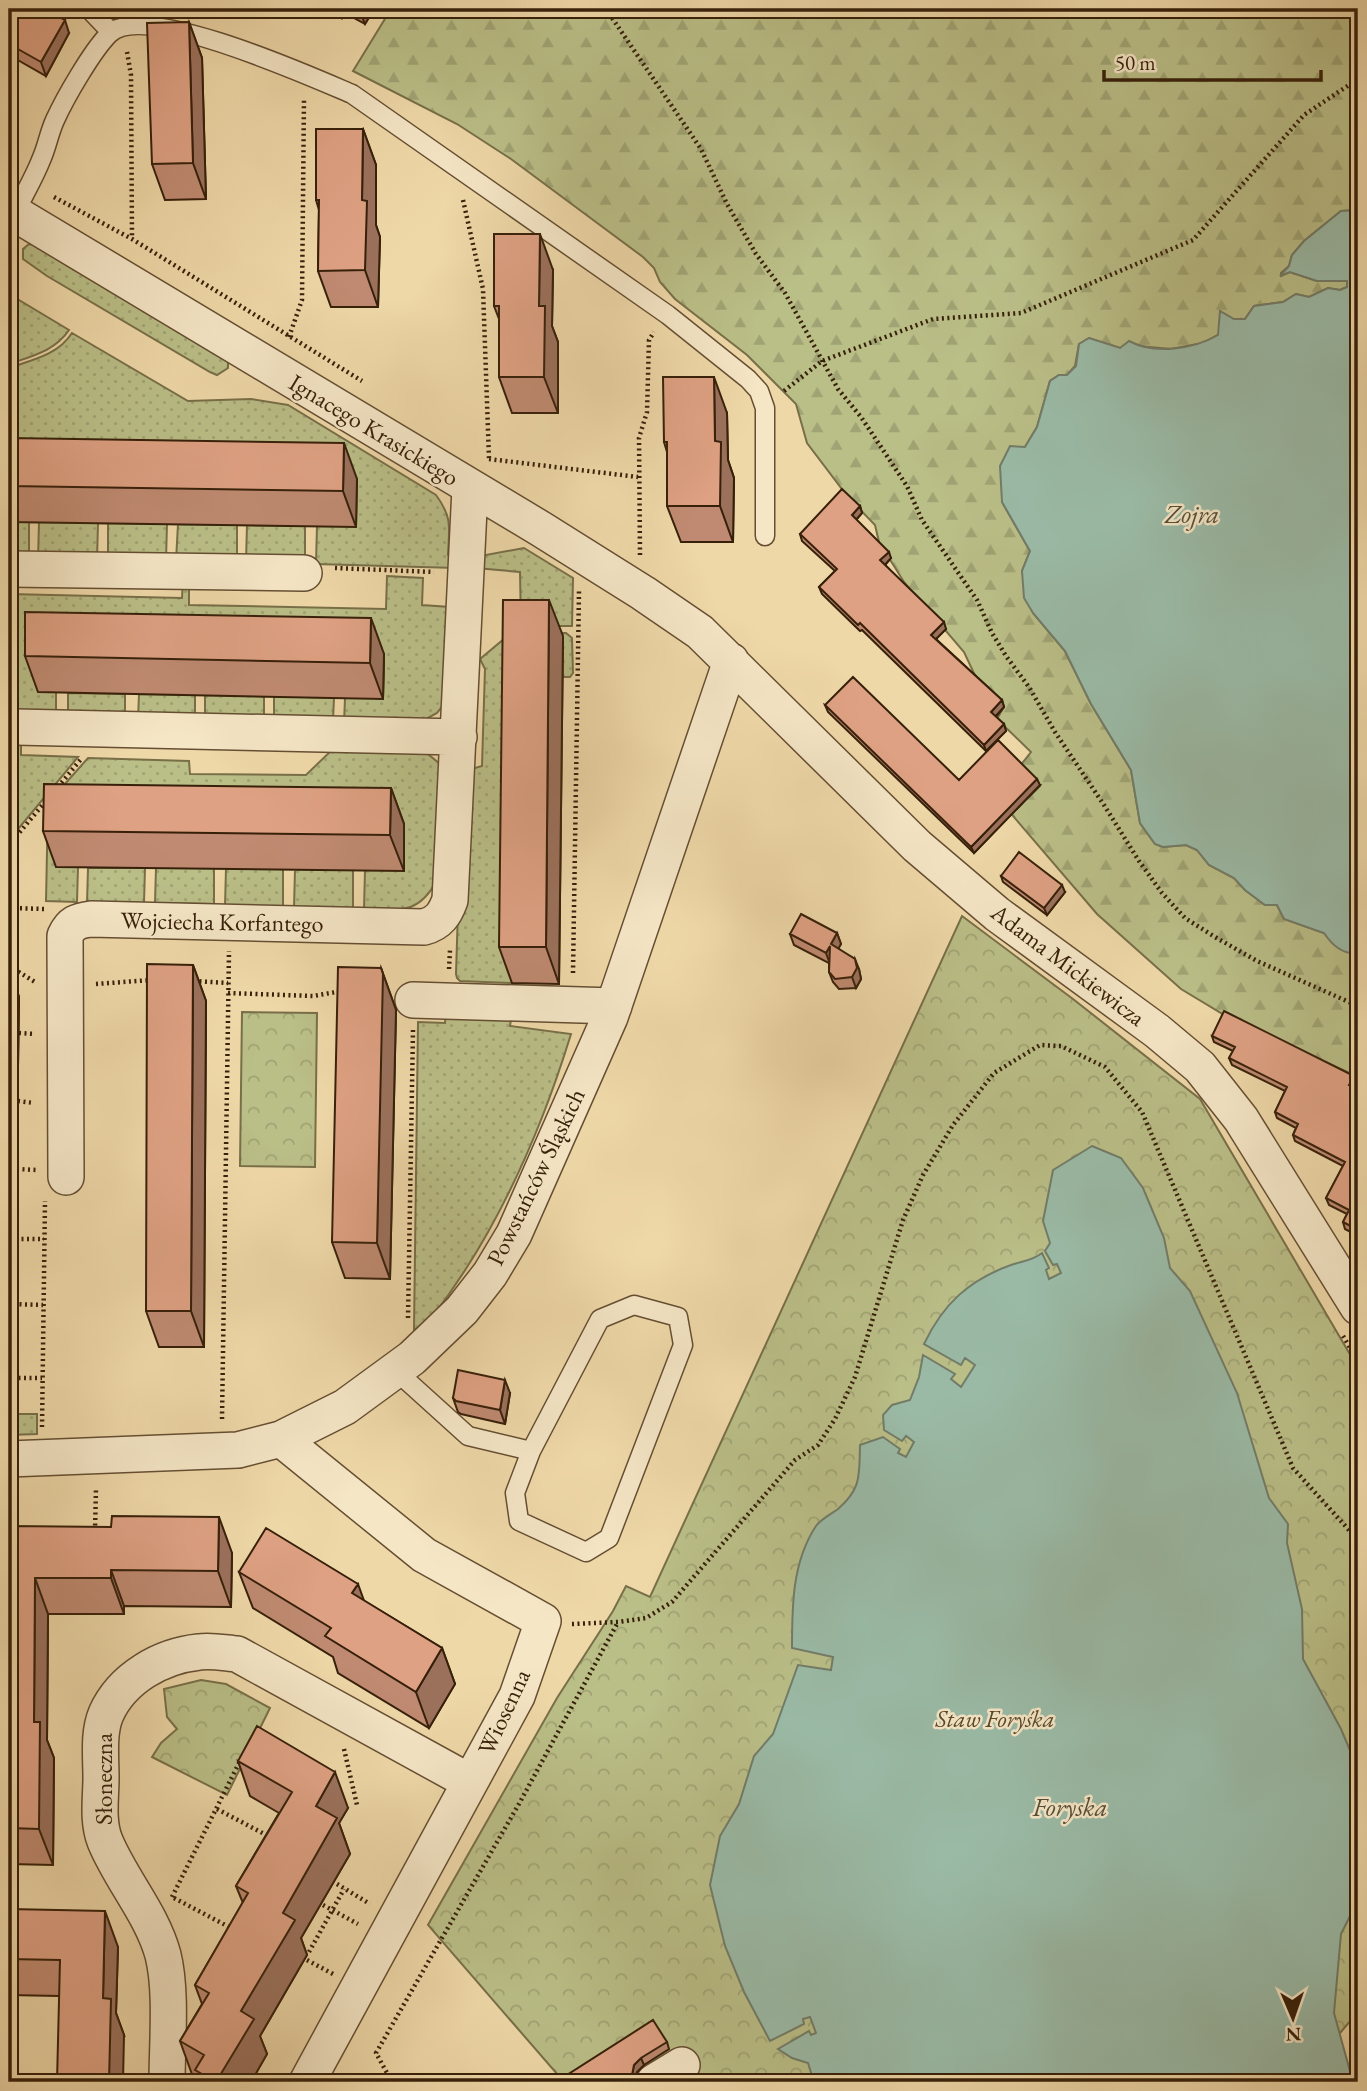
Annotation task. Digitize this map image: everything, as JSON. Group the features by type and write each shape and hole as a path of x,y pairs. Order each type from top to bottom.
{"street":[{"name":"Ignacego Krasickiego","path":"12,211 643,593 700,632 731,662"},
{"name":"Wojciecha Korfantego","path":"56,1174 65,936 70,926 78,921 91,919 424,927 434,924 445,914 450,900 470,488"},
{"path":"9,569 304,573"},
{"name":"Powstańców Śląskich","path":"9,1459 238,1450 281,1439 345,1407 438,1335 462,1310 514,1234 614,1006 731,662"},
{"name":"Adama Mickiewicza","path":"731,662 917,846 996,914 1157,1031 1200,1068 1241,1119 1348,1317"},
{"path":"16,727 459,737"},
{"path":"413,1000 614,1006"},
{"path":"281,1439 424,1555 543,1621"},
{"name":"Wiosenna","path":"307,2082 517,1696 543,1621"},
{"name":"Słoneczna","path":"167,2082 166,1977 163,1956 156,1934 126,1884 100,1826 102,1731 107,1714 119,1694 139,1674 164,1660 201,1651 237,1654 470,1782"}],"lane":[{"path":"89,9 111,32"},
{"path":"12,211 41,161 55,120 89,62 111,32 134,26 158,26 274,60 352,94 668,315 748,379 759,391 765,408 765,536"},
{"path":"634,1305 678,1317 683,1345 609,1538 586,1552 519,1521 515,1493 531,1451 600,1319 634,1305"},
{"path":"395,1370 468,1436 531,1451"}],"path":[{"path":"607,9 701,149 750,244 785,293 838,389 861,417 907,486 922,520 970,590 992,633 1162,893 1185,918 1215,937 1257,961 1358,1006"},
{"path":"289,337 302,300 304,73"},
{"path":"131,75 132,239"},
{"path":"765,408 822,361 933,318 1021,313 1193,240 1304,115 1358,79"},
{"path":"455,166 483,289 489,459"},
{"path":"51,195 132,239 368,385"},
{"path":"640,559 639,438 647,412 649,340 668,315"},
{"path":"481,453 489,459 638,477"},
{"path":"304,573 312,567 405,570"},
{"path":"572,1006 579,576"},
{"path":"9,845 107,729"},
{"path":"9,908 38,908"},
{"path":"222,1428 229,923"},
{"path":"65,983 100,984 153,979"},
{"path":"191,981 228,983"},
{"path":"228,993 313,996 352,989"},
{"path":"408,1320 413,1000"},
{"path":"543,1621 577,1624 646,1618 672,1602 795,1460 818,1445 835,1419 855,1377 903,1220 923,1175 953,1125 994,1073 1040,1045 1062,1046 1105,1067 1142,1112 1293,1468 1358,1540"},
{"path":"17,1169 56,1174"},
{"path":"16,1239 44,1239"},
{"path":"15,1304 43,1306"},
{"path":"1348,1317 1358,1362"},
{"path":"13,1378 43,1378"},
{"path":"94,1536 96,1491"},
{"path":"391,2082 376,2053 520,1801 618,1622"},
{"path":"341,1738 357,1805"},
{"path":"156,1934 243,1755"},
{"path":"217,1809 277,1841"},
{"path":"337,1884 377,1908"},
{"path":"309,1952 344,1889"},
{"path":"172,1897 239,1933"},
{"path":"323,1905 365,1928"},
{"path":"307,1960 337,1976"}],"green space":[{"path":"391,9 1358,9 1358,210 1341,211 1304,241 1292,255 1289,266 1281,273 1281,276 1290,272 1317,281 1348,281 1347,287 1340,290 1328,288 1309,297 1296,294 1283,302 1254,306 1245,319 1235,319 1218,335 1203,343 1171,349 1138,346 1120,348 1089,338 1079,344 1075,366 1067,375 1059,375 1050,381 1037,427 1025,447 1002,502 1030,551 1022,571 1033,613 1065,651 1091,704 1131,770 1140,823 1155,844 1163,847 1186,845 1197,850 1209,865 1234,878 1265,905 1277,905 1284,919 1324,933 1353,954 1358,953 1358,1077 1226,1016 1181,989 1097,914 1001,802 1019,787 1029,797 1040,786 1020,766 1031,752 997,719 1004,707 978,682 964,652 904,582 879,542 875,525 848,497 807,443 796,404 747,355 675,299 643,257 511,159 457,124 353,71"},
{"path":"29,244 37,245 224,356 228,368 217,375 210,372 47,276 23,259 23,249"},
{"path":"9,294 69,330 50,348 9,364"},
{"path":"72,333 188,401 251,399 288,405 436,495 448,517 448,555 457,557 456,568 316,564 317,526 29,522 29,559 9,558 9,368 52,352"},
{"path":"39,522 98,523 97,560 38,560"},
{"path":"108,523 167,524 166,560 108,560"},
{"path":"178,524 237,525 237,563 176,561"},
{"path":"247,525 305,526 305,563 246,562"},
{"path":"524,548 573,578 572,626 521,626 520,572 476,568 475,557"},
{"path":"387,576 423,578 422,605 450,607 450,697 437,713 417,724 344,724 345,698 383,698 384,654 56,692 56,720 9,720 9,594 182,598 183,579 189,580 189,605 386,609"},
{"path":"511,633 566,633 572,638 573,673 570,677 562,677 562,636 516,705 512,983 460,981 456,974 460,846 468,770 482,766 485,669 480,659"},
{"path":"68,693 125,694 125,720 68,720"},
{"path":"139,694 195,695 195,721 138,720"},
{"path":"205,695 264,696 264,721 205,721"},
{"path":"274,696 334,698 333,720 274,722"},
{"path":"9,733 21,733 21,755 78,757 9,840"},
{"path":"336,746 423,750 440,764 436,882 422,901 414,906 397,910 364,910 365,870 56,866 78,867 77,902 46,901 48,803 88,758 189,761 190,774 306,775"},
{"path":"88,868 145,868 144,903 87,903"},
{"path":"156,868 214,868 214,904 155,903"},
{"path":"226,869 283,869 283,906 225,906"},
{"path":"295,870 353,870 353,908 294,908"},
{"name":"Staw Foryśka","path":"962,916 1200,1099 1358,1368 1358,2012 1298,2082 564,2082 428,1925 557,1698 626,1586 650,1597"},
{"path":"446,1009 512,1012 510,1026 571,1034 530,1147 495,1219 475,1254 430,1320 414,1330 418,1022 445,1023"},
{"path":"242,1012 317,1013 315,1167 240,1166"},
{"path":"9,1414 37,1414 37,1434 9,1435"},
{"path":"201,1680 226,1684 270,1708 227,1795 152,1757 161,1743 177,1729 167,1717 164,1689"}],"water":[{"name":"Zojra","path":"1358,210 1358,953 1353,953 1338,948 1324,933 1284,919 1277,905 1265,905 1234,878 1209,865 1197,850 1186,845 1163,847 1155,844 1140,823 1131,770 1091,704 1065,651 1024,598 1022,571 1030,551 1002,502 1000,466 1010,446 1025,447 1037,427 1050,381 1059,375 1067,375 1076,366 1079,344 1089,338 1120,348 1129,341 1150,348 1186,347 1218,335 1220,311 1234,319 1245,319 1254,306 1283,302 1296,294 1309,297 1328,288 1340,290 1347,287 1347,281 1317,281 1290,272 1280,276 1304,241 1341,211"},
{"name":"Foryska","path":"1092,1146 1121,1158 1143,1188 1164,1238 1170,1268 1190,1291 1237,1393 1269,1498 1288,1524 1287,1543 1302,1609 1303,1659 1341,1729 1357,1767 1358,1900 1341,1934 1334,2013 1353,2082 814,2082 808,2063 792,2058 778,2049 809,2031 811,2035 816,2033 810,2017 803,2019 804,2024 770,2041 744,1992 725,1946 710,1885 720,1836 739,1804 754,1756 773,1734 798,1665 831,1670 833,1657 792,1648 793,1601 802,1554 816,1526 846,1501 855,1487 859,1473 860,1445 883,1437 900,1449 898,1453 906,1457 914,1442 906,1436 902,1441 884,1430 883,1415 892,1405 910,1400 919,1377 923,1355 955,1374 951,1379 961,1387 975,1365 965,1358 961,1365 924,1344 949,1305 982,1278 1042,1253 1049,1268 1046,1270 1049,1279 1061,1273 1045,1251 1050,1243 1043,1221 1053,1170"}],"building":[{"path":"9,9 45,9 65,20 41,62 9,44"},
{"path":"189,22 193,163 152,164 147,23"},
{"path":"316,129 363,129 362,200 367,201 365,270 318,271"},
{"path":"494,234 540,234 539,306 545,306 544,377 499,377 499,306 494,306"},
{"path":"663,377 714,377 715,441 721,442 720,506 667,506"},
{"path":"9,438 344,443 343,491 9,486"},
{"path":"842,489 860,506 852,515 889,552 880,560 944,622 931,635 1002,700 991,712 1004,724 984,745 860,623 858,625 819,587 837,569 800,534"},
{"path":"503,600 549,600 546,947 499,947"},
{"path":"25,612 371,618 370,663 25,656"},
{"path":"853,677 959,780 998,740 1037,779 971,847 825,705"},
{"path":"44,784 391,788 390,835 43,831"},
{"path":"1019,852 1062,885 1044,908 1001,876"},
{"path":"801,914 837,933 831,944 855,959 857,968 852,977 835,979 829,972 830,946 826,953 790,934"},
{"path":"147,964 193,965 191,1311 146,1311"},
{"path":"338,967 381,968 383,974 377,1243 332,1242"},
{"path":"1224,1011 1354,1076 1349,1085 1358,1090 1358,1230 1343,1222 1349,1210 1326,1198 1345,1162 1293,1135 1298,1124 1275,1112 1287,1087 1229,1058 1235,1047 1212,1036"},
{"path":"458,1370 505,1380 500,1410 456,1401 453,1398"},
{"path":"112,1516 219,1517 218,1571 111,1570 111,1578 35,1578 34,1722 40,1722 39,1829 9,1828 9,1526 111,1527"},
{"path":"266,1528 358,1584 352,1593 442,1648 416,1692 325,1636 331,1628 239,1572"},
{"path":"257,1726 335,1772 316,1806 337,1818 283,1913 295,1920 241,2011 254,2019 216,2082 195,2070 204,2055 180,2041 209,1993 195,1985 248,1893 236,1886 292,1792 238,1761"},
{"path":"9,1909 105,1911 103,1998 111,1999 109,2082 57,2082 60,1960 9,1959"},
{"path":"653,2020 667,2042 634,2065 634,2082 556,2082"},
{"path":"688,2076 692,2082 679,2082"}]}
